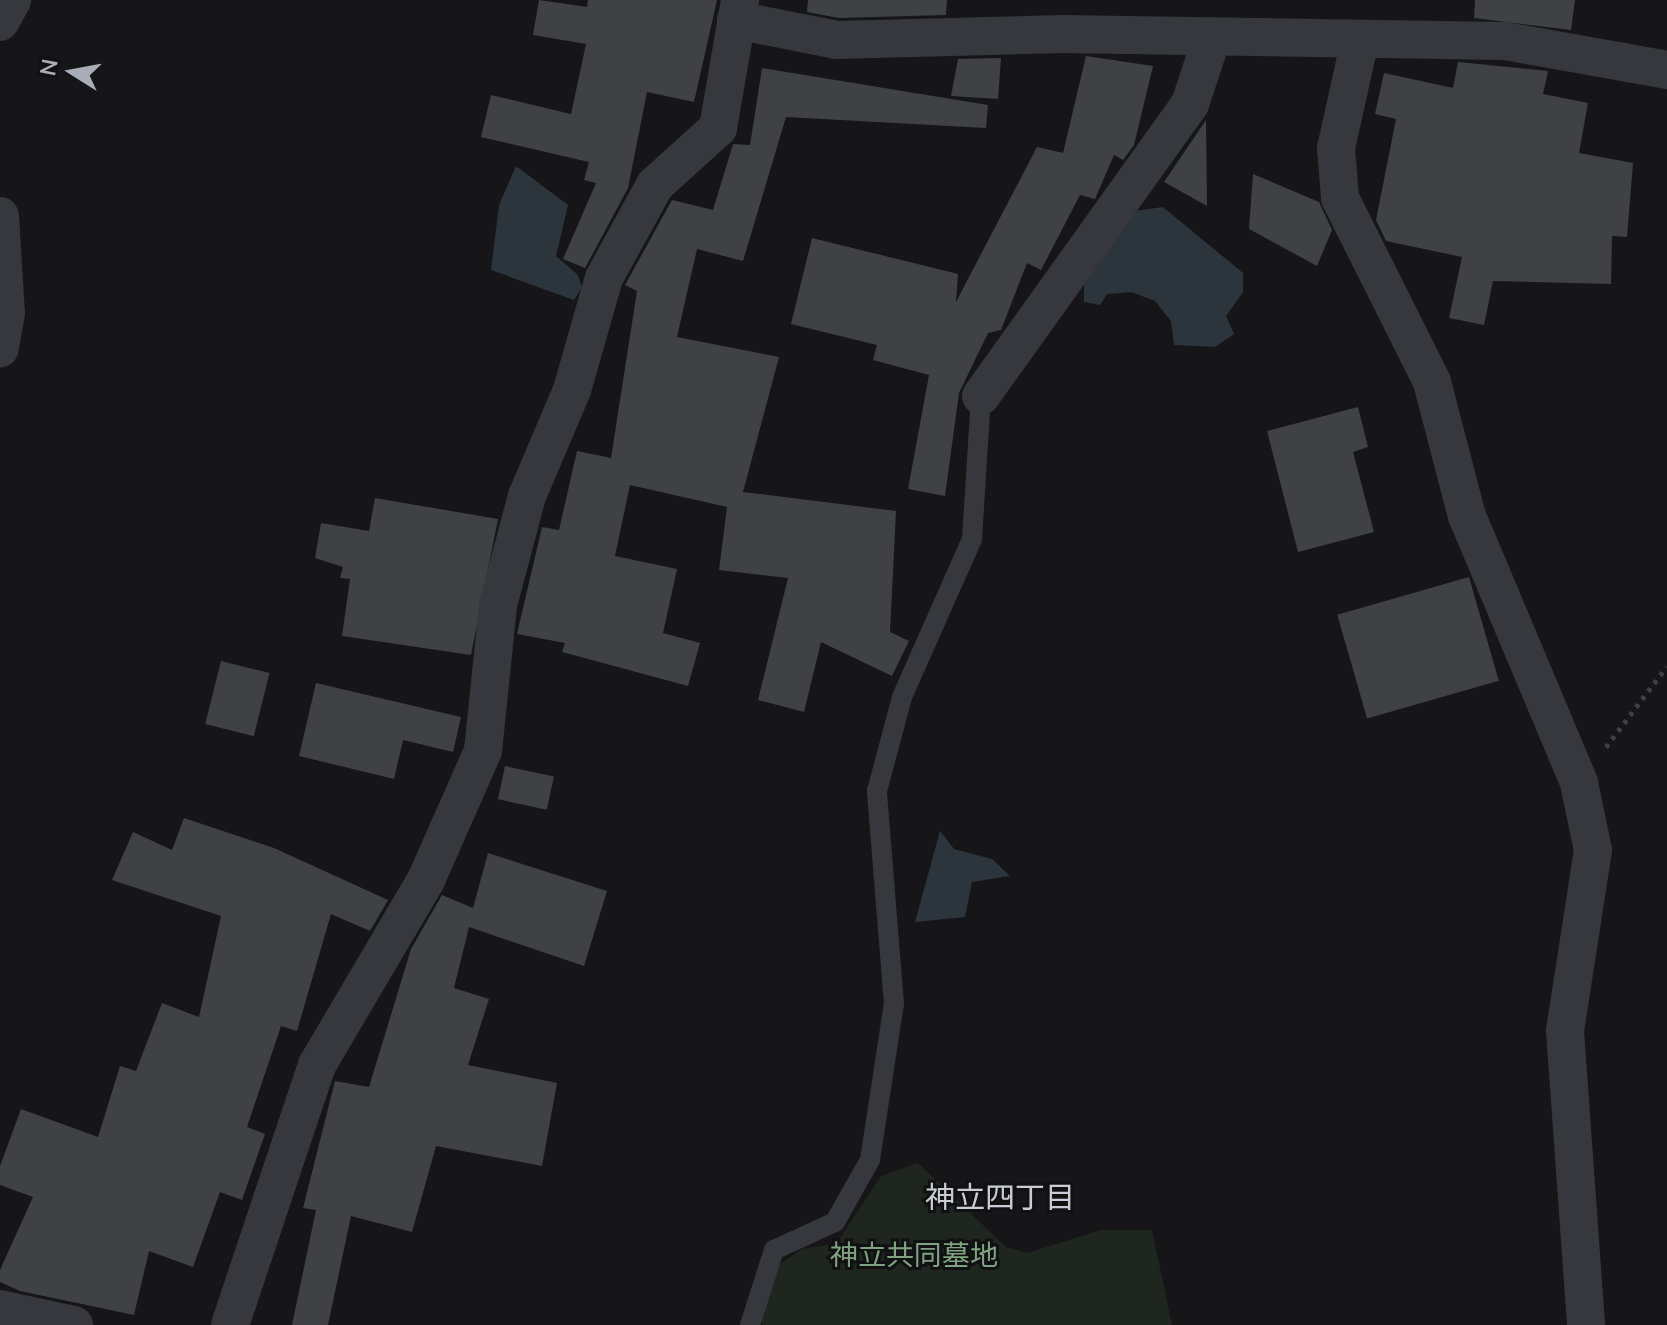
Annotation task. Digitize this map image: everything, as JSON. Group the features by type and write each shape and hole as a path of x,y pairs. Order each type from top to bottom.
{"street":[{"path":"0,22 12,0"},
{"path":"230,1325 317,1065 426,880 483,751 498,605 527,496 572,390 604,278 655,185 718,128 738,10 837,40 1212,37 1505,41 1667,70"},
{"path":"981,396 1190,104 1212,37"},
{"path":"1360,40 1336,148 1340,198 1432,382 1467,516 1579,783 1593,850 1565,1031 1586,1325"},
{"path":"0,216 6,313 0,348"},
{"path":"0,1309 74,1325"}],"lane":[{"path":"750,1325 774,1250 835,1222 870,1160 894,1004 877,791 902,697 972,539 981,396"}],"path":[{"path":"1579,783 1667,666"}],"green space":[{"name":"神立共同墓地","path":"918,1163 1006,1247 1027,1253 1101,1230 1152,1230 1172,1325 762,1325 762,1295 777,1266 802,1249 837,1243 881,1176"}],"shaded area":[{"path":"516,166 568,205 556,256 578,275 582,287 574,300 491,270 499,205"},
{"path":"1163,207 1243,273 1243,292 1226,316 1234,334 1215,347 1174,345 1171,321 1155,301 1131,292 1107,294 1100,305 1084,302 1084,275 1134,211"},
{"path":"940,831 954,849 992,859 1010,876 972,882 965,917 915,922"}],"building":[{"path":"539,0 587,7 588,0 717,0 694,102 647,92 628,188 585,268 563,259 596,183 584,180 589,162 481,137 491,95 571,114 586,44 533,35"},
{"path":"808,0 947,0 946,15 839,18 807,12"},
{"path":"1475,0 1575,0 1571,30 1474,18"},
{"path":"1086,56 1153,66 1134,145 1123,160 1114,155 1095,199 1080,195 1041,270 1027,263 1001,330 988,333 959,393 945,496 908,489 929,375 873,360 877,345 791,324 812,238 958,274 956,302 1037,147 1063,153"},
{"path":"1001,58 998,99 951,96 958,59"},
{"path":"1458,62 1548,71 1543,94 1588,103 1579,153 1633,163 1627,237 1612,236 1611,284 1493,281 1484,325 1449,318 1462,257 1386,241 1376,220 1396,119 1375,114 1384,73 1453,88"},
{"path":"762,68 988,105 986,128 786,117 743,261 697,249 677,337 779,357 743,492 896,511 890,632 909,641 892,676 821,642 804,712 758,700 788,578 719,570 727,507 630,485 615,556 677,569 663,633 700,643 688,686 562,652 565,643 517,634 542,527 559,530 577,451 611,458 637,291 625,285 672,200 713,210 733,144 750,145"},
{"path":"1206,120 1207,206 1164,182"},
{"path":"1253,174 1319,202 1332,230 1317,266 1249,229"},
{"path":"1358,407 1368,447 1353,452 1374,532 1298,552 1267,431"},
{"path":"375,498 498,519 471,655 342,636 350,579 340,578 343,567 315,558 321,523 369,531"},
{"path":"1469,577 1499,681 1367,719 1337,615"},
{"path":"221,661 270,673 254,736 205,724"},
{"path":"316,683 461,717 453,752 403,740 394,779 299,756"},
{"path":"505,766 554,776 547,810 498,799"},
{"path":"184,818 274,848 388,900 370,931 331,914 297,1031 281,1026 247,1127 265,1134 242,1200 220,1192 193,1267 149,1251 134,1315 20,1291 0,1282 0,1270 33,1197 0,1185 0,1166 21,1109 98,1137 120,1066 136,1071 162,1003 199,1017 221,916 112,880 133,832 172,850"},
{"path":"488,853 607,891 584,966 469,927 454,988 489,999 468,1065 557,1083 542,1166 436,1146 412,1232 351,1216 328,1325 292,1325 316,1210 303,1208 335,1081 369,1087 411,949 442,895 473,908"}],"district":[{"name":"神立四丁目","path":"1000,1197"}]}
